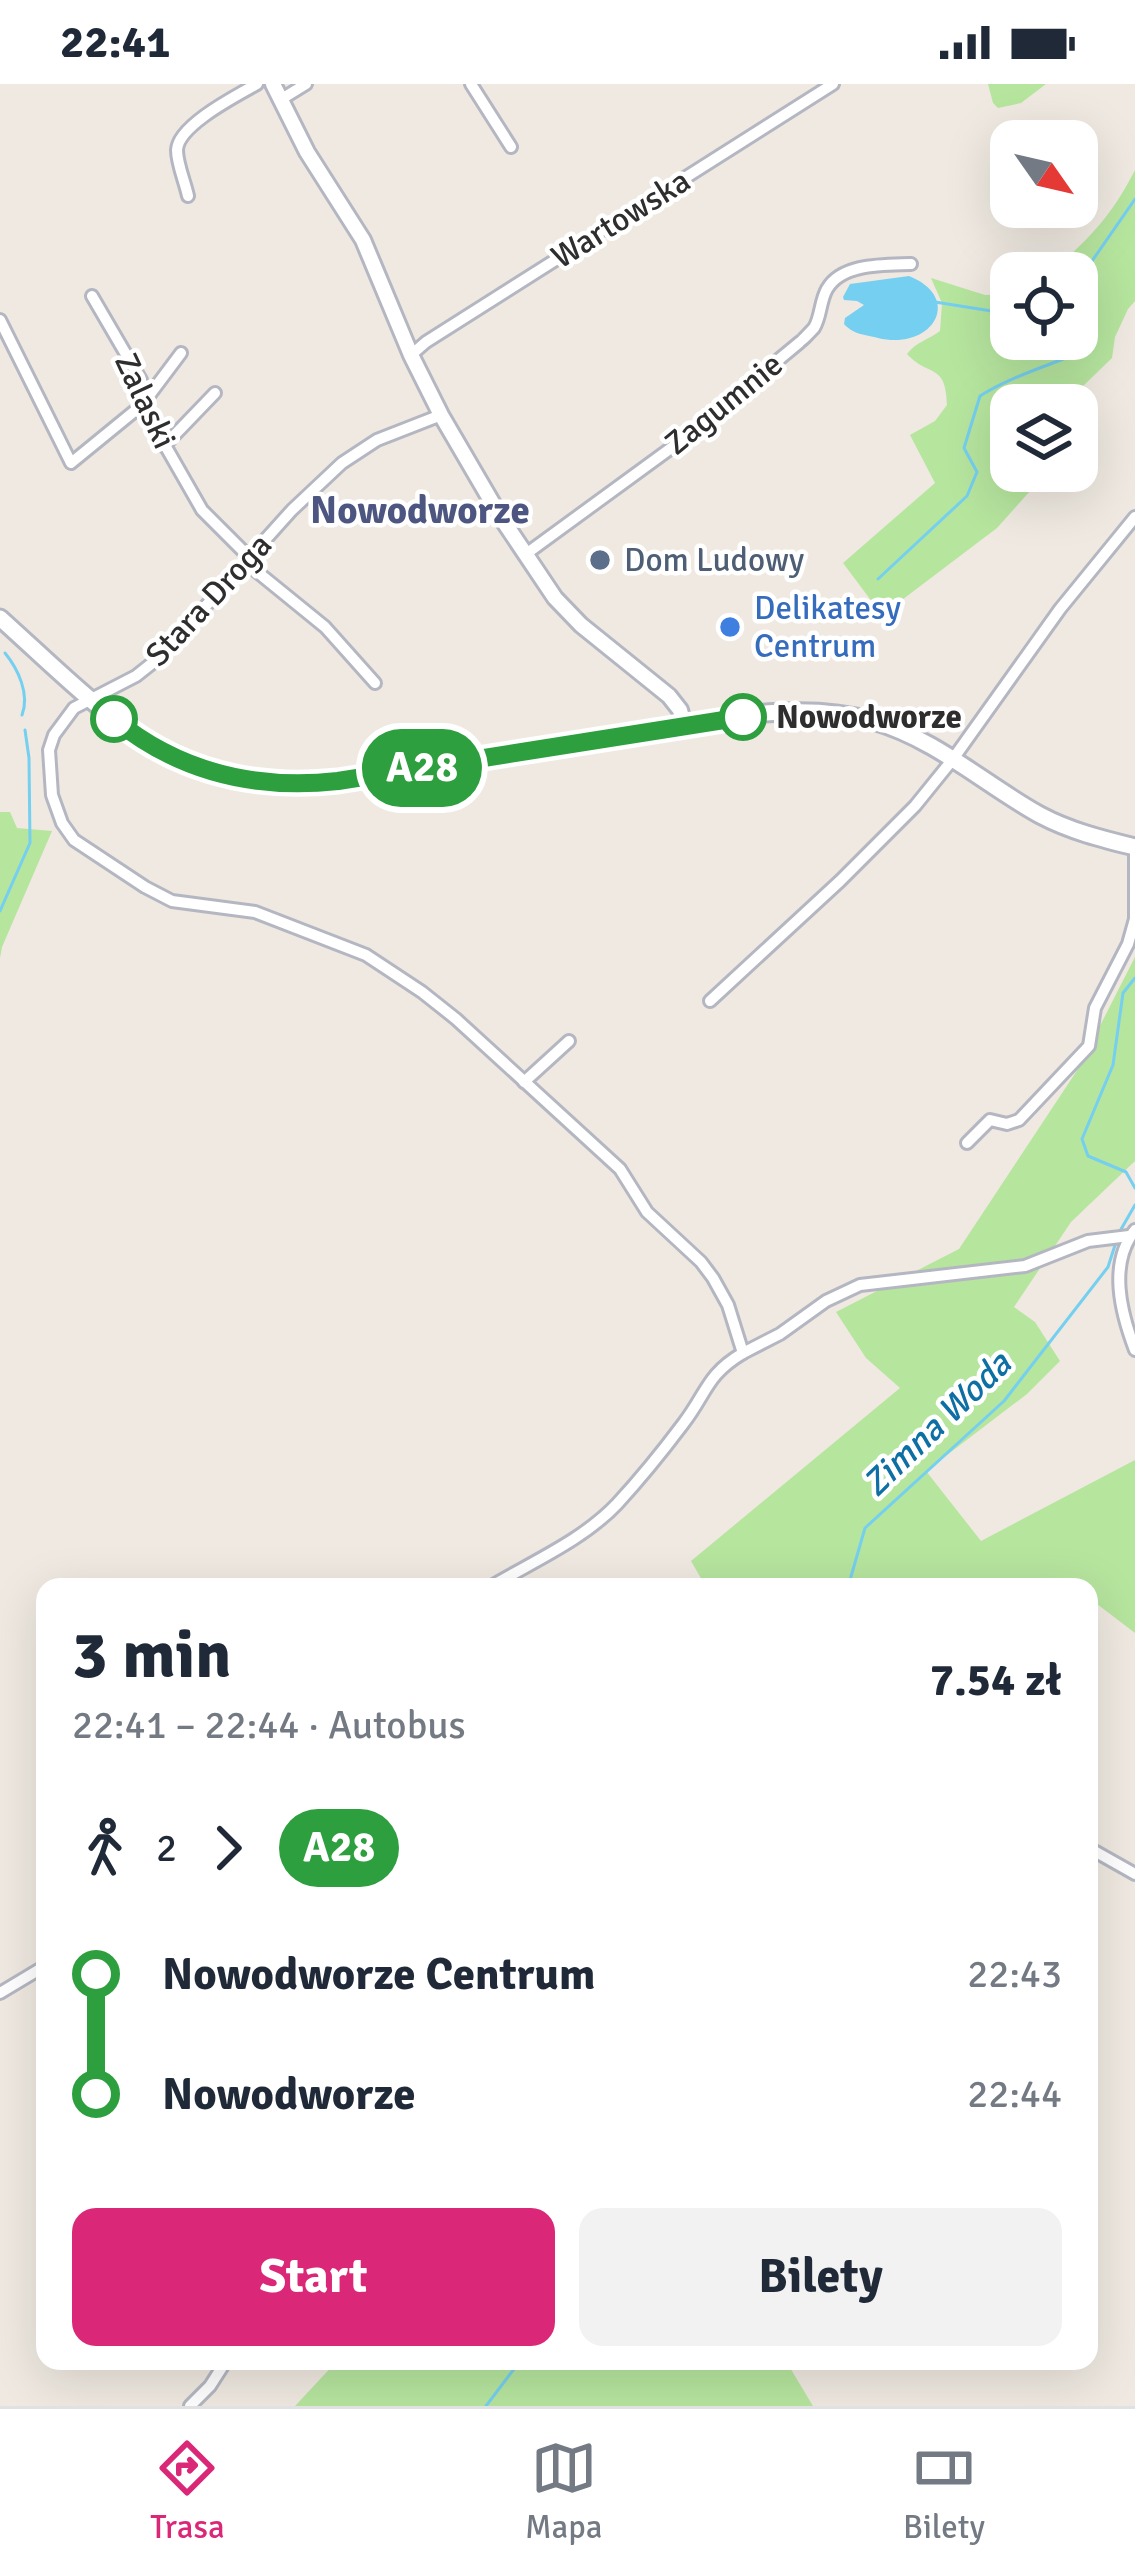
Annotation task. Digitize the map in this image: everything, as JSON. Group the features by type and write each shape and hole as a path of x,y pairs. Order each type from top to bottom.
{"main road":[{"path":"0,618 131,734 204,769 263,784 338,781 683,725 790,712 831,713 885,725 922,741 1053,822 1135,848"}],"street":[{"path":"188,196 177,150 182,136 257,84"},
{"path":"273,84 307,152 363,240 441,415 526,554 555,598 581,625 669,696 680,710 683,725"},
{"path":"280,100 306,84"},
{"path":"470,84 511,147"},
{"name":"Wartowska","path":"411,355 833,84"},
{"name":"Zagumnie","path":"526,554 678,443 800,342 814,328 826,290 838,278 865,268 910,264"},
{"name":"Zalaski","path":"92,296 141,380 142,405 202,510 247,560 325,627 375,683"},
{"path":"0,320 70,463 142,405 182,353"},
{"path":"164,446 215,393"},
{"name":"Stara Droga","path":"89,698 136,676 160,657 292,510 358,450 441,415"},
{"path":"710,1001 903,818 1135,517"},
{"path":"89,698 61,724 50,750 52,796 74,840 172,901 255,912 366,955 399,975 456,1019 620,1169 647,1212 701,1262 722,1291 742,1353"},
{"path":"967,1143 990,1120 1006,1124 1019,1120 1089,1046 1095,1008 1128,944 1135,918 1135,848"},
{"path":"524,1082 569,1041"},
{"path":"505,1578 614,1508 682,1425 722,1366 780,1334 826,1301 860,1285 1025,1266 1088,1241 1132,1233"},
{"path":"1132,1233 1119,1276 1135,1350"},
{"path":"1098,1852 1135,1874"},
{"path":"0,1993 36,1971"},
{"path":"190,2406 220,2370"}],"green space":[{"path":"988,84 1046,84 1021,103 998,108"},
{"path":"1135,170 1135,301 1115,337 1112,358 1085,384 990,384 990,492 1029,492 997,528 882,615 843,563 935,483 910,435 935,421 947,405 946,391 940,376 907,354 940,331 942,303 931,278 990,295 990,360 1098,360 1098,252 1073,252 1117,201"},
{"path":"0,812 10,812 17,828 52,831 0,958"},
{"path":"1135,957 1135,1161 1071,1222 1014,1307 1035,1322 1060,1361 1027,1394 926,1471 981,1541 1135,1460 1135,1633 1098,1605 1098,1578 701,1578 691,1561 900,1388 866,1358 836,1312 959,1249 1078,1069"},
{"path":"329,2370 791,2370 813,2406 295,2406"}],"water":[{"path":"909,276 935,297 935,320 926,330 897,340 860,334 844,324 845,318 864,305 844,300 850,284"}],"waterway":[{"path":"878,579 967,496 977,472 964,448 980,396 1078,353 1083,274 1135,199"},
{"path":"935,302 990,311"},
{"path":"5,653 21,682 22,715"},
{"path":"0,911 30,843 25,730"},
{"name":"Zimna Woda","path":"1135,978 1123,993 1113,1065 1082,1139 1088,1156 1126,1172 1135,1188"},
{"name":"Zimna Woda","path":"1120,1231 1135,1205"},
{"name":"Zimna Woda","path":"851,1578 865,1528 1004,1401 1108,1267 1116,1242"},
{"name":"Zimna Woda","path":"486,2406 513,2370"}],"bus line":[{"name":"A28","path":"114,719 137,738 186,763 243,780 290,784 338,781 743,717"}],"place":[{"name":"Dom Ludowy","path":"600,560"},
{"name":"Delikatesy Centrum","path":"730,627"},
{"name":"Nowodworze","path":"743,717"}],"district":[{"name":"Nowodworze","path":"420,510"}]}
